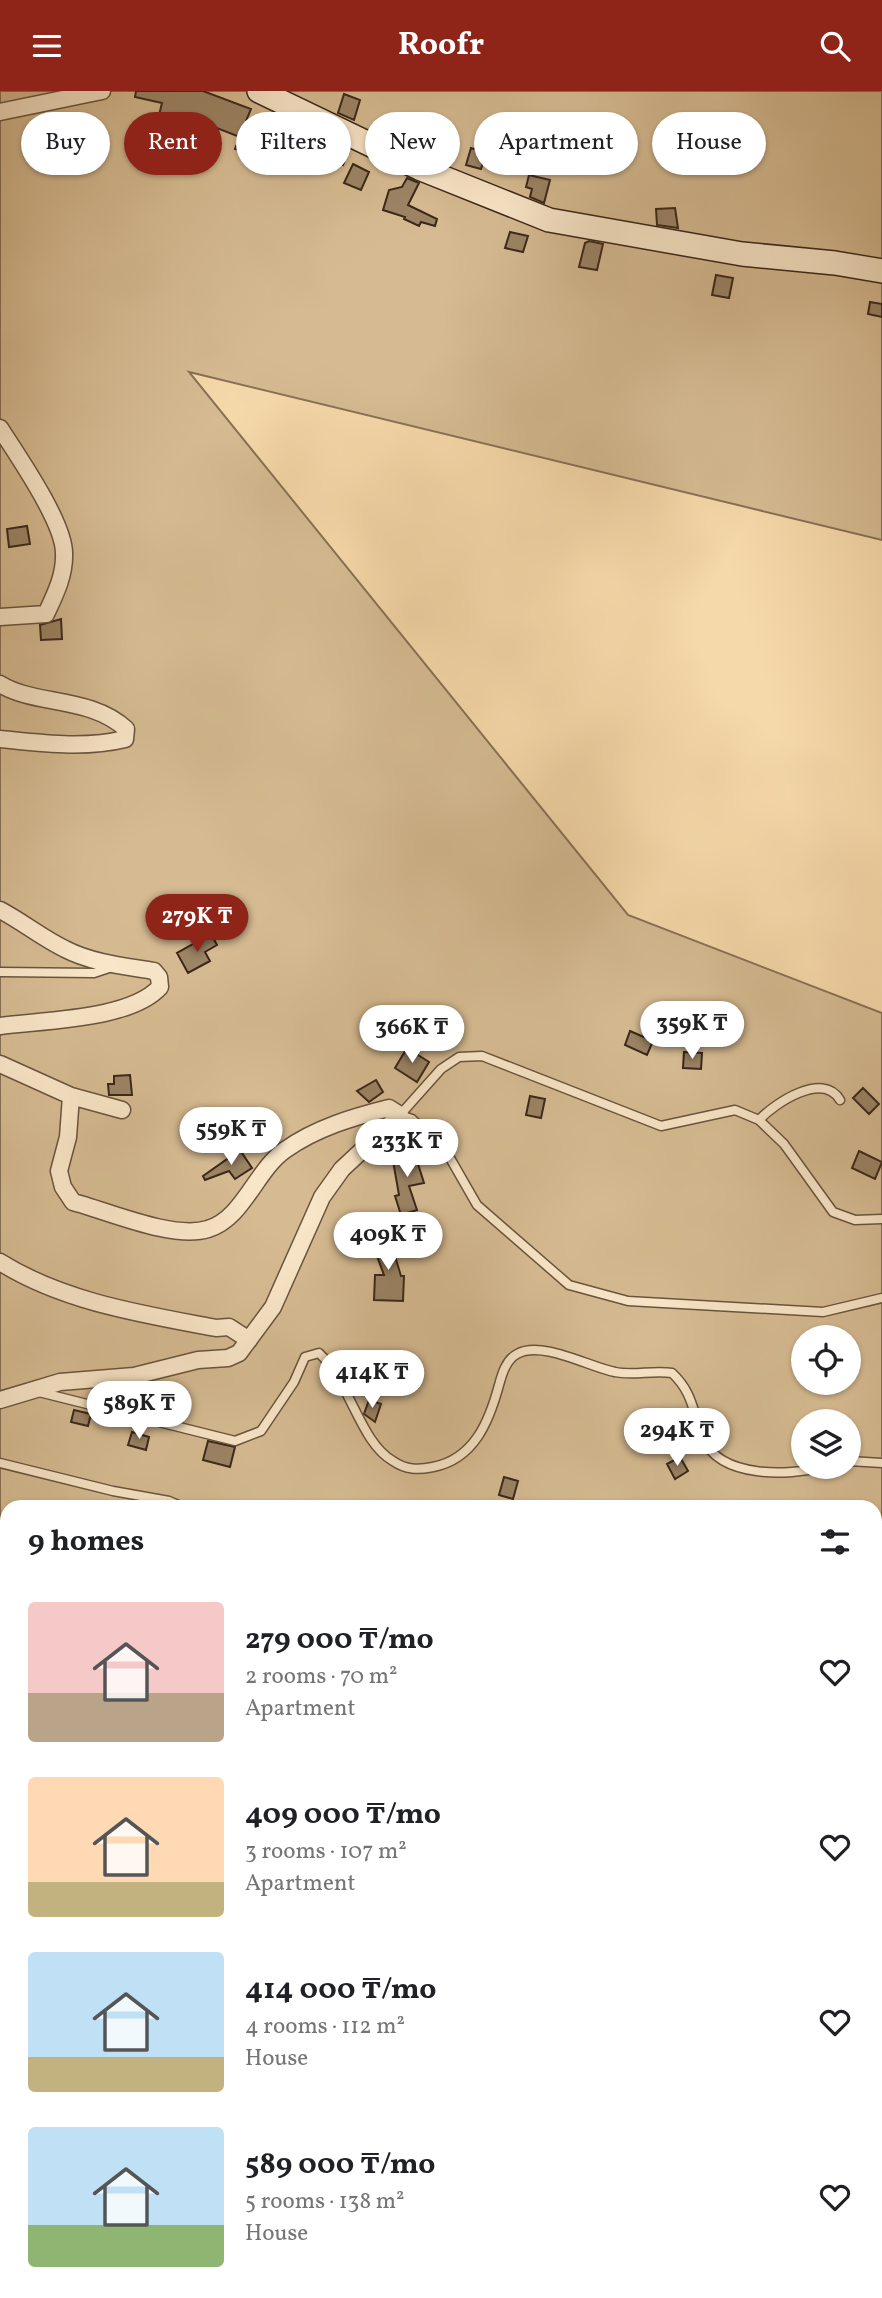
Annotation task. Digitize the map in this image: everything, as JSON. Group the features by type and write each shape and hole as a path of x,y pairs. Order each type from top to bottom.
{"street":[{"path":"0,112 102,91"},
{"path":"271,95 419,168 549,219 720,250 882,271"},
{"path":"0,428 33,481 65,550 56,593 46,614 0,617"},
{"path":"0,684 16,692 61,699 118,721 126,729 125,739 107,743 61,744 0,739"},
{"path":"0,910 25,922 41,937 68,951 118,965 154,971 159,977 160,986 152,995 139,1002 109,1012 0,1026"},
{"path":"0,1064 71,1095 122,1109"},
{"path":"0,1399 60,1382 134,1376 198,1360 228,1358 239,1353 272,1307 323,1196 342,1169 400,1115 389,1108 362,1115 334,1124 283,1151 224,1222 207,1230 184,1231 73,1202 63,1187 59,1171 68,1137 71,1095"},
{"path":"0,1262 27,1279 118,1309 216,1328 229,1327 249,1340"}],"lane":[{"path":"0,972 94,973 118,965"},
{"path":"882,1219 855,1220 833,1212 784,1144 759,1119 736,1110 661,1126 482,1056 459,1056 441,1069 400,1115 412,1119 446,1151 477,1205 569,1285 628,1301 822,1312 882,1298"},
{"path":"759,1119 772,1106 807,1091 824,1088 836,1093 840,1100"},
{"path":"33,1390 235,1441 261,1431 293,1382 305,1357 319,1353 335,1369 366,1433 391,1461 412,1470 448,1463 469,1451 506,1366 517,1354 535,1350 614,1372 672,1373 685,1384 705,1441 714,1453 748,1470 791,1473"},
{"path":"861,1462 882,1463"},
{"path":"0,1463 113,1491 163,1500"}],"shaded area":[{"path":"0,91 882,91 882,540 189,372 628,915 882,1013 882,1500 0,1500"}],"building":[{"path":"136,91 203,91 251,109 250,112 236,112 236,135 222,130 222,112 160,112 162,103 135,97"},
{"path":"344,94 360,100 354,120 351,119 351,112 338,112"},
{"path":"471,148 474,149 474,167 466,165"},
{"path":"353,164 365,170 365,175 368,175 361,190 344,183 348,175 351,175"},
{"path":"529,175 550,180 544,203 530,197 532,189 526,187"},
{"path":"407,178 419,183 408,205 437,219 435,226 421,222 419,226 404,219 405,217 383,210 389,190 402,187"},
{"path":"675,208 678,228 657,225 656,209"},
{"path":"510,232 528,236 523,252 505,248"},
{"path":"589,241 603,244 597,270 579,267 585,243"},
{"path":"716,275 733,278 729,298 712,295"},
{"path":"870,302 882,304 882,317 868,314"},
{"path":"27,526 30,544 9,547 7,529"},
{"path":"61,619 62,639 41,640 40,625"},
{"path":"211,934 217,945 205,952 210,961 188,973 177,953"},
{"path":"630,1031 653,1041 647,1055 625,1045"},
{"path":"407,1048 429,1062 417,1082 395,1068"},
{"path":"684,1052 702,1053 701,1069 683,1068"},
{"path":"130,1075 132,1095 109,1095 108,1084 114,1084 114,1076"},
{"path":"376,1080 383,1092 369,1102 357,1091"},
{"path":"863,1088 879,1104 869,1114 853,1098"},
{"path":"530,1096 545,1099 541,1118 526,1115"},
{"path":"413,1148 424,1183 409,1186 417,1210 401,1215 395,1196 399,1195 392,1155 397,1155 396,1151"},
{"path":"240,1150 252,1168 235,1179 229,1171 205,1180 203,1176"},
{"path":"859,1151 882,1162 875,1179 852,1168"},
{"path":"388,1233 401,1276 404,1276 403,1301 374,1300 375,1275 384,1275 371,1240"},
{"path":"369,1400 381,1404 375,1422 364,1414"},
{"path":"74,1410 91,1414 88,1426 71,1422"},
{"path":"669,1415 674,1432 656,1437 652,1420"},
{"path":"132,1432 149,1437 146,1450 128,1445"},
{"path":"208,1441 235,1447 230,1467 203,1460"},
{"path":"680,1457 688,1471 675,1479 667,1464"},
{"path":"504,1477 518,1481 513,1499 499,1495"}]}
